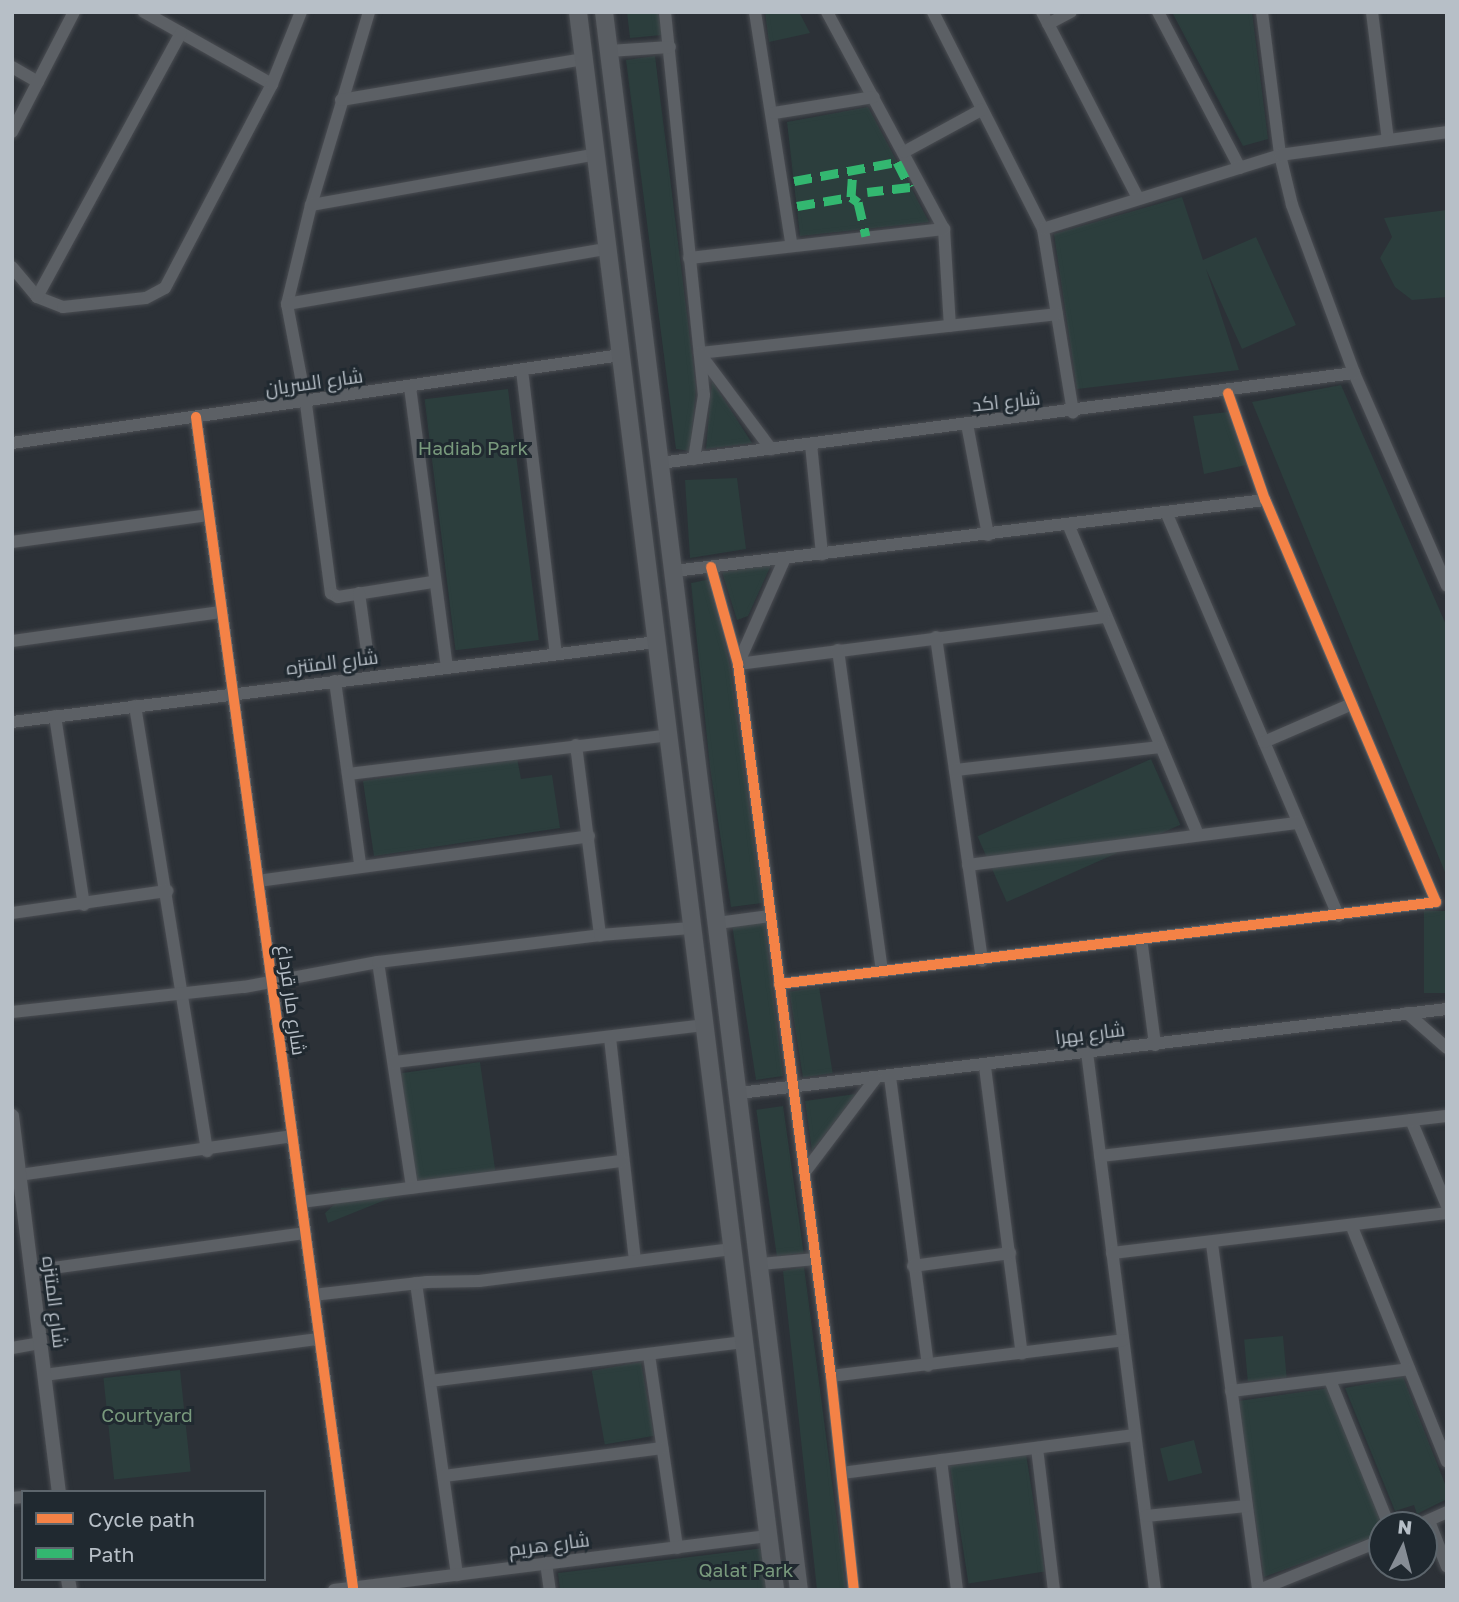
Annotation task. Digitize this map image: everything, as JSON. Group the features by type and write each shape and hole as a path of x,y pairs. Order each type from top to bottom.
{"main road":[{"path":"578,12 775,1590"},
{"path":"604,12 799,1590"},
{"path":"611,283 626,294 634,290 637,280"},
{"path":"616,319 627,306 642,316"},
{"path":"679,825 705,821"},
{"path":"758,1454 782,1452"}],"street":[{"path":"12,132 74,12"},
{"path":"144,12 272,84"},
{"path":"12,267 37,296 63,307 146,298 165,288 272,84 301,12"},
{"path":"369,12 311,205 287,304 306,404 331,593 338,597 433,582"},
{"path":"665,12 704,395 694,459"},
{"path":"755,12 774,113 791,243"},
{"path":"827,12 944,229 950,326"},
{"path":"933,12 1043,229 1073,413"},
{"path":"1071,12 1045,18 1138,198"},
{"path":"1158,12 1240,168"},
{"path":"1262,12 1280,155 1292,205 1354,373 1447,586"},
{"path":"1372,12 1388,140"},
{"path":"37,296 181,33"},
{"path":"608,51 670,47"},
{"path":"341,100 584,59"},
{"path":"12,67 38,82"},
{"path":"774,113 874,97"},
{"path":"904,152 981,110"},
{"path":"1043,229 1280,155 1447,132"},
{"path":"311,205 596,154"},
{"path":"689,258 791,243 944,229"},
{"path":"287,304 607,249"},
{"path":"700,353 1057,314"},
{"path":"700,353 771,449"},
{"name":"شارع السريان","path":"12,443 306,404 621,355"},
{"path":"522,370 556,654"},
{"name":"شارع اكد","path":"660,463 1228,393 1354,373"},
{"path":"410,387 433,582 447,667"},
{"path":"779,984 982,961 1141,938 1436,902 1265,499 1228,393"},
{"name":"شارع مار قرداغ","path":"196,417 353,1588"},
{"path":"967,424 988,535"},
{"path":"811,444 822,554"},
{"path":"674,571 988,535 1265,499"},
{"path":"1166,512 1338,916"},
{"path":"12,542 209,515"},
{"path":"1068,524 1104,617 1198,835"},
{"path":"738,664 785,558"},
{"path":"711,567 738,664 831,1376 854,1590"},
{"path":"359,593 369,658"},
{"path":"12,641 222,612"},
{"path":"738,664 1104,617"},
{"path":"936,637 982,961"},
{"name":"شارع المتنزه","path":"12,722 656,642"},
{"path":"838,650 882,972"},
{"path":"335,681 360,864"},
{"path":"1264,741 1352,704"},
{"path":"135,706 207,1151"},
{"path":"55,716 85,905"},
{"path":"348,774 667,735"},
{"path":"576,745 600,934"},
{"path":"955,770 1159,747"},
{"path":"968,865 1298,823"},
{"path":"258,881 360,864 589,836"},
{"path":"12,913 85,905 167,891"},
{"path":"718,923 770,916"},
{"path":"12,1012 183,994 272,982 378,962 600,934 691,928"},
{"path":"1141,938 1155,1045"},
{"path":"378,962 412,1187"},
{"name":"شارع بهرا","path":"739,1093 985,1067 1087,1052 1447,1009"},
{"path":"1407,1013 1447,1048"},
{"path":"394,1062 704,1025"},
{"path":"610,1038 635,1261"},
{"path":"1087,1052 1155,1590"},
{"path":"985,1067 1022,1354"},
{"path":"890,1077 928,1366"},
{"path":"804,1173 876,1079"},
{"name":"شارع المتنزه","path":"12,1116 59,1490"},
{"path":"1100,1156 1447,1116"},
{"path":"1411,1120 1447,1206"},
{"path":"19,1174 207,1151 292,1136"},
{"path":"301,1202 622,1161"},
{"path":"1112,1253 1212,1244 1447,1213"},
{"path":"1352,1227 1447,1462"},
{"path":"31,1271 305,1233"},
{"path":"1212,1244 1259,1590 1368,1546"},
{"path":"313,1295 416,1283 479,1281 732,1249"},
{"path":"913,1266 1010,1253"},
{"path":"760,1264 816,1259"},
{"path":"416,1283 457,1574"},
{"path":"44,1375 319,1339"},
{"path":"831,1376 1123,1340"},
{"path":"430,1381 744,1342"},
{"path":"12,1348 40,1343"},
{"path":"649,1355 677,1548"},
{"path":"1231,1391 1409,1369"},
{"path":"1330,1380 1383,1511"},
{"path":"842,1473 1135,1435"},
{"path":"443,1476 662,1448"},
{"path":"1037,1448 1054,1590"},
{"path":"941,1460 957,1590"},
{"path":"1146,1516 1247,1506"},
{"name":"شارع هريم","path":"334,1590 432,1584 457,1574 768,1536"},
{"path":"1438,1550 1447,1567"},
{"path":"546,1563 550,1590"}],"green space":[{"path":"627,12 658,12 662,35 630,38"},
{"path":"765,12 799,12 810,33 769,42"},
{"path":"1172,12 1252,12 1268,139 1243,146"},
{"path":"655,56 696,388 690,451 676,449 626,60"},
{"path":"868,107 929,222 800,236 787,122"},
{"path":"1182,197 1203,260 1256,237 1296,325 1242,349 1206,269 1239,370 1077,389 1054,234"},
{"path":"1447,210 1447,297 1412,300 1395,287 1380,258 1392,237 1384,218"},
{"path":"712,381 752,443 706,449"},
{"path":"1341,385 1447,627 1447,877 1252,402"},
{"name":"Hadiab Park","path":"508,389 539,640 455,650 425,399"},
{"path":"1228,412 1251,464 1204,474 1193,416"},
{"path":"737,478 746,549 690,558 685,480"},
{"path":"771,565 748,616 737,620 722,572"},
{"path":"711,579 730,667 762,903 731,907 710,767 691,583"},
{"path":"517,758 521,779 552,775 560,828 374,856 363,781"},
{"path":"1151,759 1180,825 1007,902 977,836"},
{"path":"1424,911 1447,911 1447,993 1424,993"},
{"path":"764,920 783,1076 756,1080 732,924"},
{"path":"819,987 833,1073 803,1078 789,992"},
{"path":"480,1062 495,1171 416,1182 401,1073"},
{"path":"856,1094 812,1151 805,1101"},
{"path":"783,1106 804,1253 777,1256 756,1110"},
{"path":"385,1187 390,1198 328,1223 325,1213 336,1203 341,1188"},
{"path":"804,1267 846,1590 817,1590 783,1271"},
{"path":"1283,1336 1287,1378 1248,1381 1244,1339"},
{"path":"641,1362 654,1436 605,1445 592,1371"},
{"name":"Courtyard","path":"180,1370 191,1471 114,1479 103,1378"},
{"path":"1403,1377 1447,1489 1447,1499 1423,1511 1416,1511 1414,1505 1395,1511 1345,1388"},
{"path":"1337,1387 1386,1511 1368,1511 1368,1539 1264,1577 1238,1401"},
{"path":"1194,1440 1202,1473 1168,1481 1160,1448"},
{"path":"1026,1454 1045,1572 969,1584 950,1466"},
{"name":"Qalat Park","path":"764,1548 769,1590 560,1590 558,1573"}],"marked path":[{"path":"794,181 897,162 910,187 867,192"},
{"path":"851,197 853,170"},
{"path":"797,206 851,197 858,202 866,236"}],"cycle path":[{"path":"779,984 1436,902 1265,500 1228,393"},
{"path":"196,417 353,1588"},
{"path":"711,567 738,664 831,1376 854,1590"}]}
